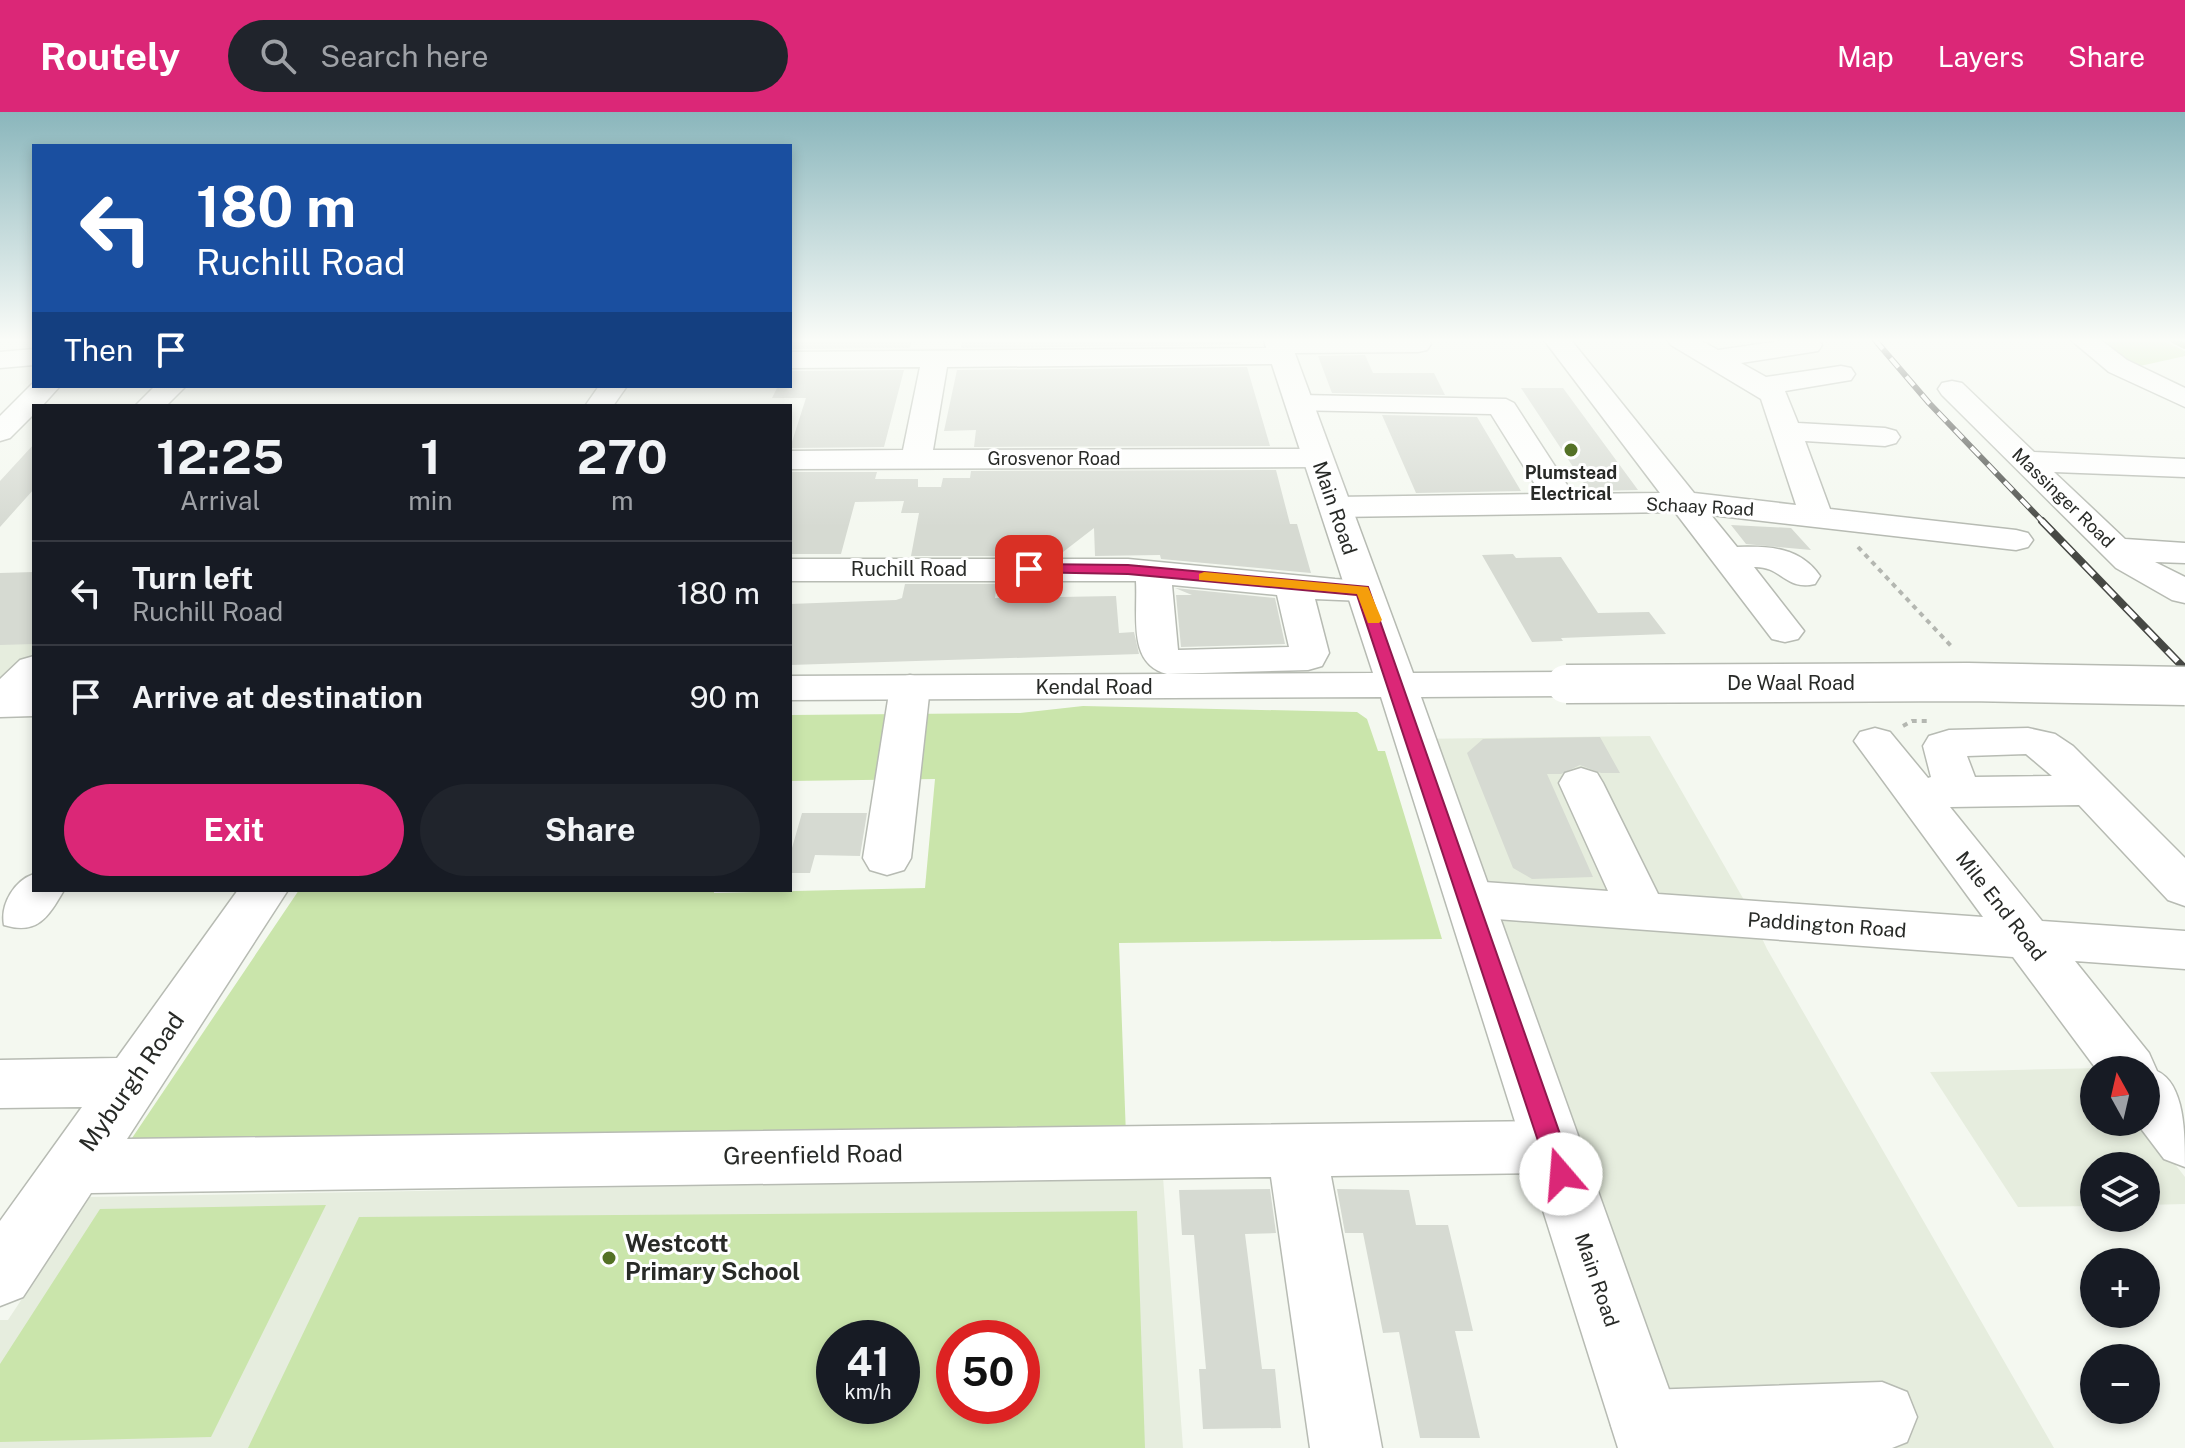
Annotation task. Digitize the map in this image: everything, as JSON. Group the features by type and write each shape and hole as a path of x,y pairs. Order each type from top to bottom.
{"street":[{"path":"0,432 30,402"},
{"path":"916,460 927,402"},
{"path":"1606,402 1785,631"},
{"path":"1777,402 1823,517"},
{"name":"Massinger Road","path":"1966,402 2116,549 2138,568 2185,592"},
{"path":"1300,404 1496,405 1504,409 1563,504"},
{"name":"Main Road","path":"1300,404 1650,1436"},
{"path":"1787,431 1885,437"},
{"name":"Grosvenor Road","path":"792,460 1317,458"},
{"path":"2026,461 2185,468"},
{"name":"Schaay Road","path":"1335,507 1685,502 2016,540"},
{"path":"2116,549 2185,553"},
{"path":"1728,558 1779,557 1790,562 1802,576"},
{"name":"Ruchill Road","path":"792,570 1088,568 1363,590"},
{"path":"1153,571 1159,655 1163,660 1308,658 1310,653 1293,586"},
{"name":"De Waal Road","path":"1398,686 1968,682 2185,686"},
{"name":"Kendal Road","path":"792,688 1398,686"},
{"path":"887,858 910,687"},
{"name":"Mile End Road","path":"1875,741 1935,792 2026,939 2118,1056"},
{"path":"1581,783 1642,912"},
{"path":"1935,792 2092,790 2185,888"},
{"name":"Myburgh Road","path":"0,1275 263,892"},
{"name":"Paddington Road","path":"1470,899 2185,950"},
{"path":"0,1084 133,1082"},
{"path":"2160,1109 2185,1141"},
{"name":"Greenfield Road","path":"75,1166 1552,1147"},
{"path":"1297,1150 1346,1448"},
{"path":"1650,1436 1882,1417"}],"path":[{"path":"1823,517 1961,657"}],"shaded area":[{"path":"32,607 32,704 0,705 0,608"},
{"path":"1650,736 1744,900 1767,949 2054,1448 1654,1448 1414,739"},
{"path":"2080,1068 2080,1136 2153,1136 2185,1177 2185,1204 2160,1205 2160,1152 2080,1152 2080,1206 2018,1207 1930,1072"},
{"name":"Westcott Primary School","path":"1163,1177 1183,1448 0,1448 0,1320 8,1320 89,1197"}],"green space":[{"path":"1083,706 1357,712 1367,719 1378,751 1385,751 1442,939 1119,943 1126,1136 126,1147 298,892 714,893 925,888 935,779 792,781 792,715 1020,713"},
{"path":"326,1205 211,1437 0,1442 0,1364 100,1209"},
{"name":"Westcott Primary School","path":"1137,1211 1145,1448 248,1448 359,1217"}],"building":[{"path":"805,402 896,402 884,447 792,448"},
{"path":"950,402 1257,402 1270,446 974,447 976,430 944,431"},
{"path":"1530,402 1574,402 1638,490 1589,491"},
{"path":"1382,415 1477,417 1521,491 1416,493"},
{"path":"32,446 32,491 0,527 0,481"},
{"path":"1276,470 1290,524 1297,524 1311,573 1161,559 1160,555 1095,556 1094,528 1063,552 1012,535 1010,550 1001,550 1000,556 911,556 919,513 901,513 904,501 855,502 841,554 792,554 792,472 877,472 875,479 918,479 918,487 941,487 943,478 970,478 971,471"},
{"path":"1731,525 1791,528 1811,550 1746,544"},
{"path":"1513,554 1516,558 1561,557 1598,613 1649,612 1666,634 1532,642 1482,555"},
{"path":"32,572 32,644 0,645 0,573"},
{"path":"905,584 997,584 995,598 1116,596 1119,633 1134,632 1139,654 792,665 792,604 902,598"},
{"path":"1175,588 1275,598 1285,644 1181,647 1176,595 1192,595"},
{"path":"1600,737 1620,773 1601,773 1580,765 1561,774 1547,774 1593,877 1532,879 1513,868 1467,753 1483,739"},
{"path":"802,813 867,813 860,856 815,855 810,873 792,873 792,848"},
{"path":"1270,1189 1276,1233 1245,1234 1262,1369 1275,1369 1281,1428 1203,1429 1199,1369 1206,1369 1194,1235 1182,1235 1179,1190"},
{"path":"1337,1189 1409,1190 1416,1225 1448,1225 1473,1331 1455,1331 1480,1438 1420,1438 1399,1332 1383,1333 1363,1233 1345,1233"}],"railway":[{"path":"1928,402 2044,523"},
{"path":"2042,521 2185,669"}],"slow traffic":[{"path":"1204,577 1363,590 1374,620"}],"place":[{"name":"Plumstead Electrical","path":"1571,450"},
{"name":"Westcott Primary School","path":"609,1258"}],"route":[{"path":"1029,569 1153,571 1335,590 1363,590 1406,709 1561,1174"}]}
